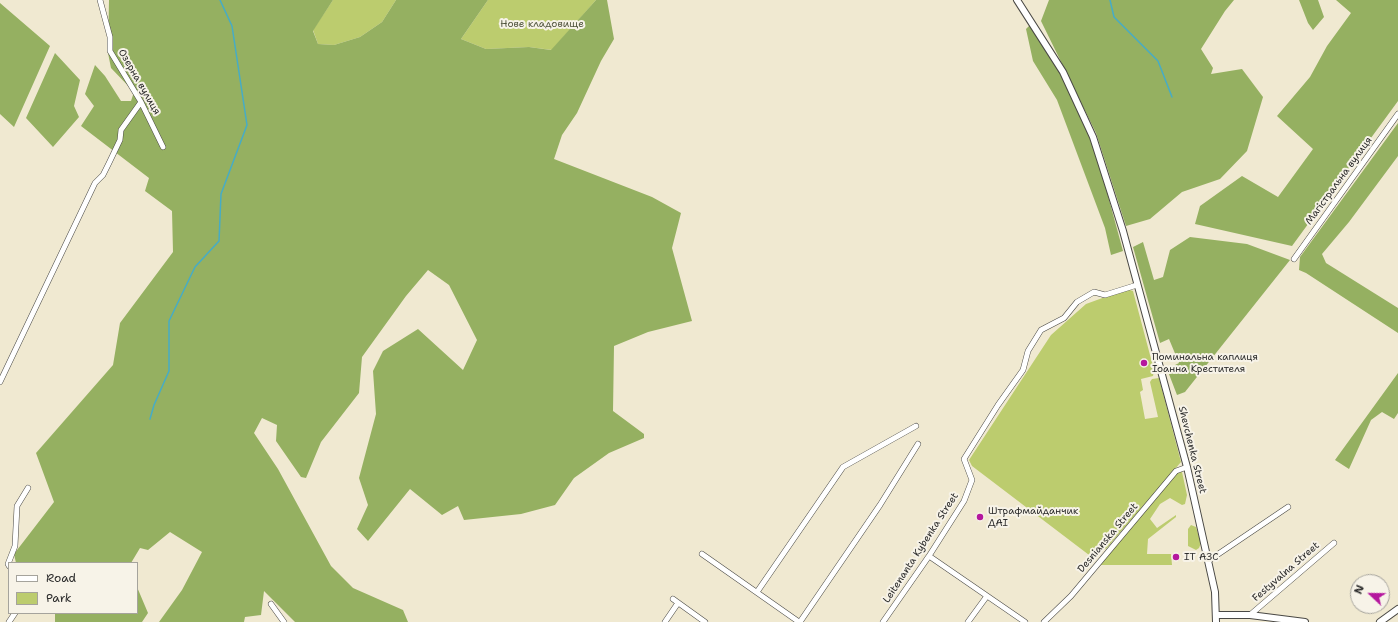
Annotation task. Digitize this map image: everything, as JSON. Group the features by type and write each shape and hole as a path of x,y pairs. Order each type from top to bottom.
{"street":[{"name":"Озерна вулиця","path":"100,0 110,37 110,51 141,102 163,147"},
{"name":"Shevchenka Street","path":"1017,0 1063,72 1093,136 1123,231 1187,467 1214,592 1217,615 1216,622"},
{"path":"0,382 96,183 103,175 109,163 120,140 121,130 141,102"},
{"name":"Магістральна вулиця","path":"1294,259 1398,114"},
{"name":"Leitenanta Kybenka Street","path":"883,622 929,556 964,501 970,489 972,480 964,459 998,405 1023,370 1028,351 1041,330 1064,318 1077,302 1094,292 1105,295 1137,284"},
{"path":"756,592 843,467 916,426"},
{"path":"702,554 800,622 880,505 918,444"},
{"name":"Desnianska Street","path":"1044,622 1071,596 1176,471 1187,467"},
{"path":"9,562 15,546 16,506 28,488"},
{"path":"1208,561 1288,507"},
{"name":"Festyvalna Street","path":"1250,615 1334,542"},
{"path":"929,556 1025,622"},
{"path":"968,622 987,596"},
{"path":"673,599 705,622"},
{"path":"665,622 678,603"},
{"path":"271,604 284,622"},
{"path":"1380,622 1398,609"},
{"path":"1217,615 1250,615 1305,622"}],"green space":[{"path":"109,0 333,0 313,31 318,44 334,45 360,37 382,22 396,0 488,0 461,39 486,49 529,47 551,50 596,0 607,0 614,39 601,61 577,113 562,135 554,159 652,197 681,213 672,248 692,321 648,332 614,346 613,411 644,434 644,438 609,453 574,478 555,505 521,514 464,520 458,506 442,515 410,489 368,541 357,529 368,505 359,478 376,414 373,371 383,351 418,329 463,370 477,340 449,285 428,270 406,296 362,357 359,393 321,442 306,478 301,477 276,441 277,425 262,418 254,433 278,469 331,566 353,588 403,610 408,622 295,622 264,591 261,615 245,617 244,622 159,622 182,590 202,552 170,532 148,550 140,548 132,562 16,562 14,554 54,502 36,453 113,365 120,323 173,252 172,211 145,191 149,178 81,126 94,106 85,94 95,65 105,76 121,101 131,101 134,92 111,68 108,53"},
{"path":"333,0 396,0 382,22 360,37 334,45 318,44 313,30"},
{"name":"Нове кладовище","path":"488,0 596,0 552,50 529,47 486,49 461,39"},
{"path":"1049,0 1234,0 1225,11 1201,49 1213,68 1211,74 1242,69 1263,97 1247,151 1220,179 1182,192 1150,219 1126,226 1096,133 1041,21"},
{"path":"1299,0 1318,0 1324,17 1313,30 1308,23"},
{"path":"1336,0 1398,0 1398,101 1292,246 1195,224 1200,206 1242,176 1278,197 1313,149 1277,116 1310,77 1327,46 1351,13"},
{"path":"0,3 50,46 14,127 0,114"},
{"path":"1030,25 1061,74 1092,137 1123,251 1111,255 1105,228 1057,100 1033,61 1026,29"},
{"path":"55,53 80,80 74,106 79,117 53,147 26,118"},
{"path":"1398,123 1398,156 1349,222 1322,254 1326,263 1398,308 1398,333 1306,273 1299,270 1300,257"},
{"path":"1190,237 1247,244 1290,260 1185,392 1177,395 1167,369 1179,363 1169,339 1160,343 1133,247 1143,242 1154,280 1163,277 1170,250"},
{"path":"1127,289 1133,291 1154,370 1153,376 1141,379 1143,390 1140,392 1145,419 1158,417 1150,382 1152,379 1159,378 1181,462 1106,549 1097,552 1093,558 972,466 969,460 1051,335 1086,304"},
{"path":"1398,373 1398,413 1394,419 1382,412 1371,420 1349,469 1335,460"},
{"path":"1182,472 1187,495 1185,504 1182,505 1170,498 1160,504 1150,519 1157,528 1176,515 1176,517 1148,539 1147,554 1171,554 1172,565 1100,565 1177,473"},
{"path":"1191,525 1196,527 1201,543 1199,548 1196,550 1188,546 1188,529"},
{"path":"138,589 148,613 142,622 55,622 55,614 138,614"}],"waterway":[{"path":"150,419 154,405 169,371 169,321 195,267 219,241 221,194 247,125 232,26 220,0"},
{"path":"1110,0 1114,17 1158,61 1172,97"}],"place":[{"name":"Поминальна каплиця Іоанна Крестителя","path":"1144,363"},
{"name":"Штрафмайданчик ДАІ","path":"980,517"},
{"name":"ІТ АЗС","path":"1176,557"}]}
